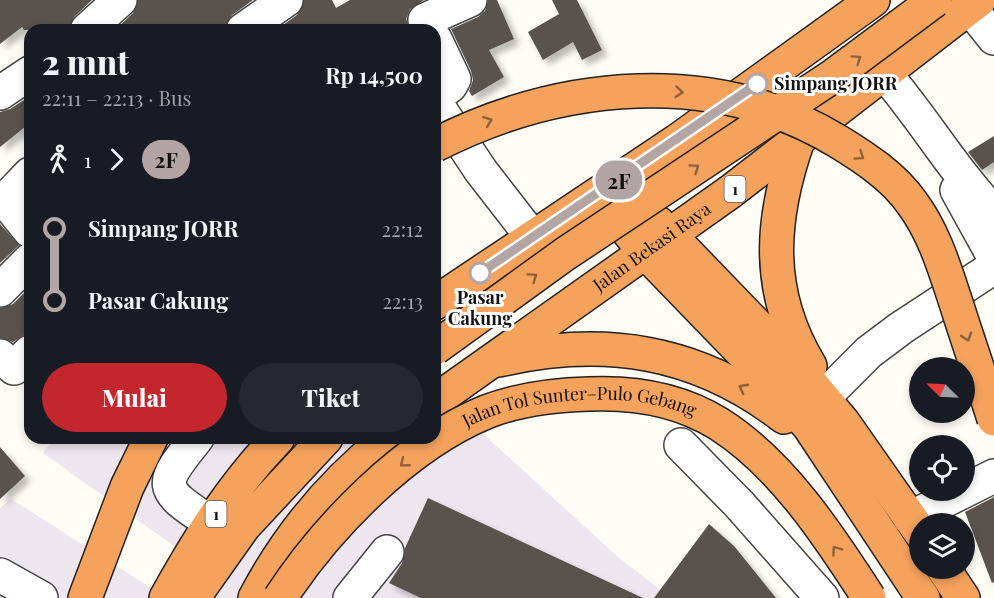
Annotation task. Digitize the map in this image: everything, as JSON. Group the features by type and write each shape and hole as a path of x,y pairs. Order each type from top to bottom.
{"highway":[{"path":"441,299 606,189 873,0"},
{"path":"441,344 592,236 852,63 935,0"},
{"name":"Jalan Bekasi Raya","path":"441,397 657,244 798,140 974,4"},
{"path":"757,84 798,140 788,169 777,225 777,280 792,333 843,422"},
{"path":"441,142 478,125 526,108 586,95 636,90 729,98 769,108 801,121 842,144 879,170 907,196 919,212 936,245 994,419"},
{"path":"606,189 621,223 657,244 796,366 843,422 909,516"},
{"path":"657,244 809,426 923,598"},
{"path":"488,363 535,352 583,348 632,351 675,359 714,373 757,395 794,424 836,465"},
{"name":"Jalan Tol Sunter–Pulo Gebang","path":"441,437 487,412 522,401 571,395 616,394 655,398 676,404 704,416 735,436 783,482 825,534 869,598"},
{"path":"85,598 127,487 148,444"},
{"name":"1","path":"166,598 210,522 238,483 273,444"},
{"path":"193,598 244,526 320,444"},
{"path":"267,592 305,519 356,464 381,444"},
{"name":"Jalan Tol Sunter–Pulo Gebang","path":"267,592 323,543 363,500 429,444"},
{"path":"950,579 963,598"}],"street":[{"path":"94,24 120,0"},
{"path":"252,24 286,0"},
{"path":"426,22 470,0"},
{"path":"974,4 994,38"},
{"path":"441,53 454,79 450,86 441,93"},
{"path":"885,74 937,138 964,179 994,213"},
{"path":"0,93 24,77"},
{"path":"441,111 481,171 532,238"},
{"path":"937,138 956,188 994,257"},
{"path":"24,180 10,194 8,204 24,224"},
{"path":"0,290 24,266"},
{"path":"827,394 869,352 901,328 994,267"},
{"path":"0,356 14,368 24,358"},
{"path":"192,444 171,470 167,481 171,492 186,507 210,522"},
{"path":"681,445 739,504 822,598"},
{"path":"934,513 994,476"},
{"path":"350,598 387,552"},
{"path":"0,575 41,598"},
{"path":"267,592 301,598"}],"shaded area":[{"path":"441,395 618,557 671,598 172,598 191,558 43,453 50,444 441,444"},
{"path":"11,499 167,598 0,598 0,508"}],"building":[{"path":"0,0 92,0 74,17 71,24 24,24 24,30 22,27 0,44"},
{"path":"138,0 253,0 232,15 228,24 121,24 133,13"},
{"path":"304,0 332,0 336,8 350,0 424,0 410,9 406,19 408,24 284,24 297,15"},
{"path":"488,0 497,0 514,39 489,50 504,77 472,96 469,91 473,80 471,71 451,29 478,17 485,11"},
{"path":"552,0 577,0 602,50 582,60 573,42 543,60 528,32 559,14"},
{"path":"24,100 24,128 0,147 0,112 10,109"},
{"path":"994,136 994,162 982,170 968,152"},
{"path":"0,224 19,245 0,263"},
{"path":"24,293 24,335 13,342 0,338 0,308 13,304"},
{"path":"0,447 25,476 0,499"},
{"path":"994,497 994,582 992,583 975,538 975,513 965,512"},
{"path":"428,498 643,598 421,598 389,583 402,563 405,548"},
{"path":"709,524 734,546 776,598 654,598"}],"bus line":[{"name":"2F","path":"480,273 677,141 757,84"}],"place":[{"name":"Simpang JORR","path":"757,84"},
{"name":"Pasar Cakung","path":"480,273"}]}
